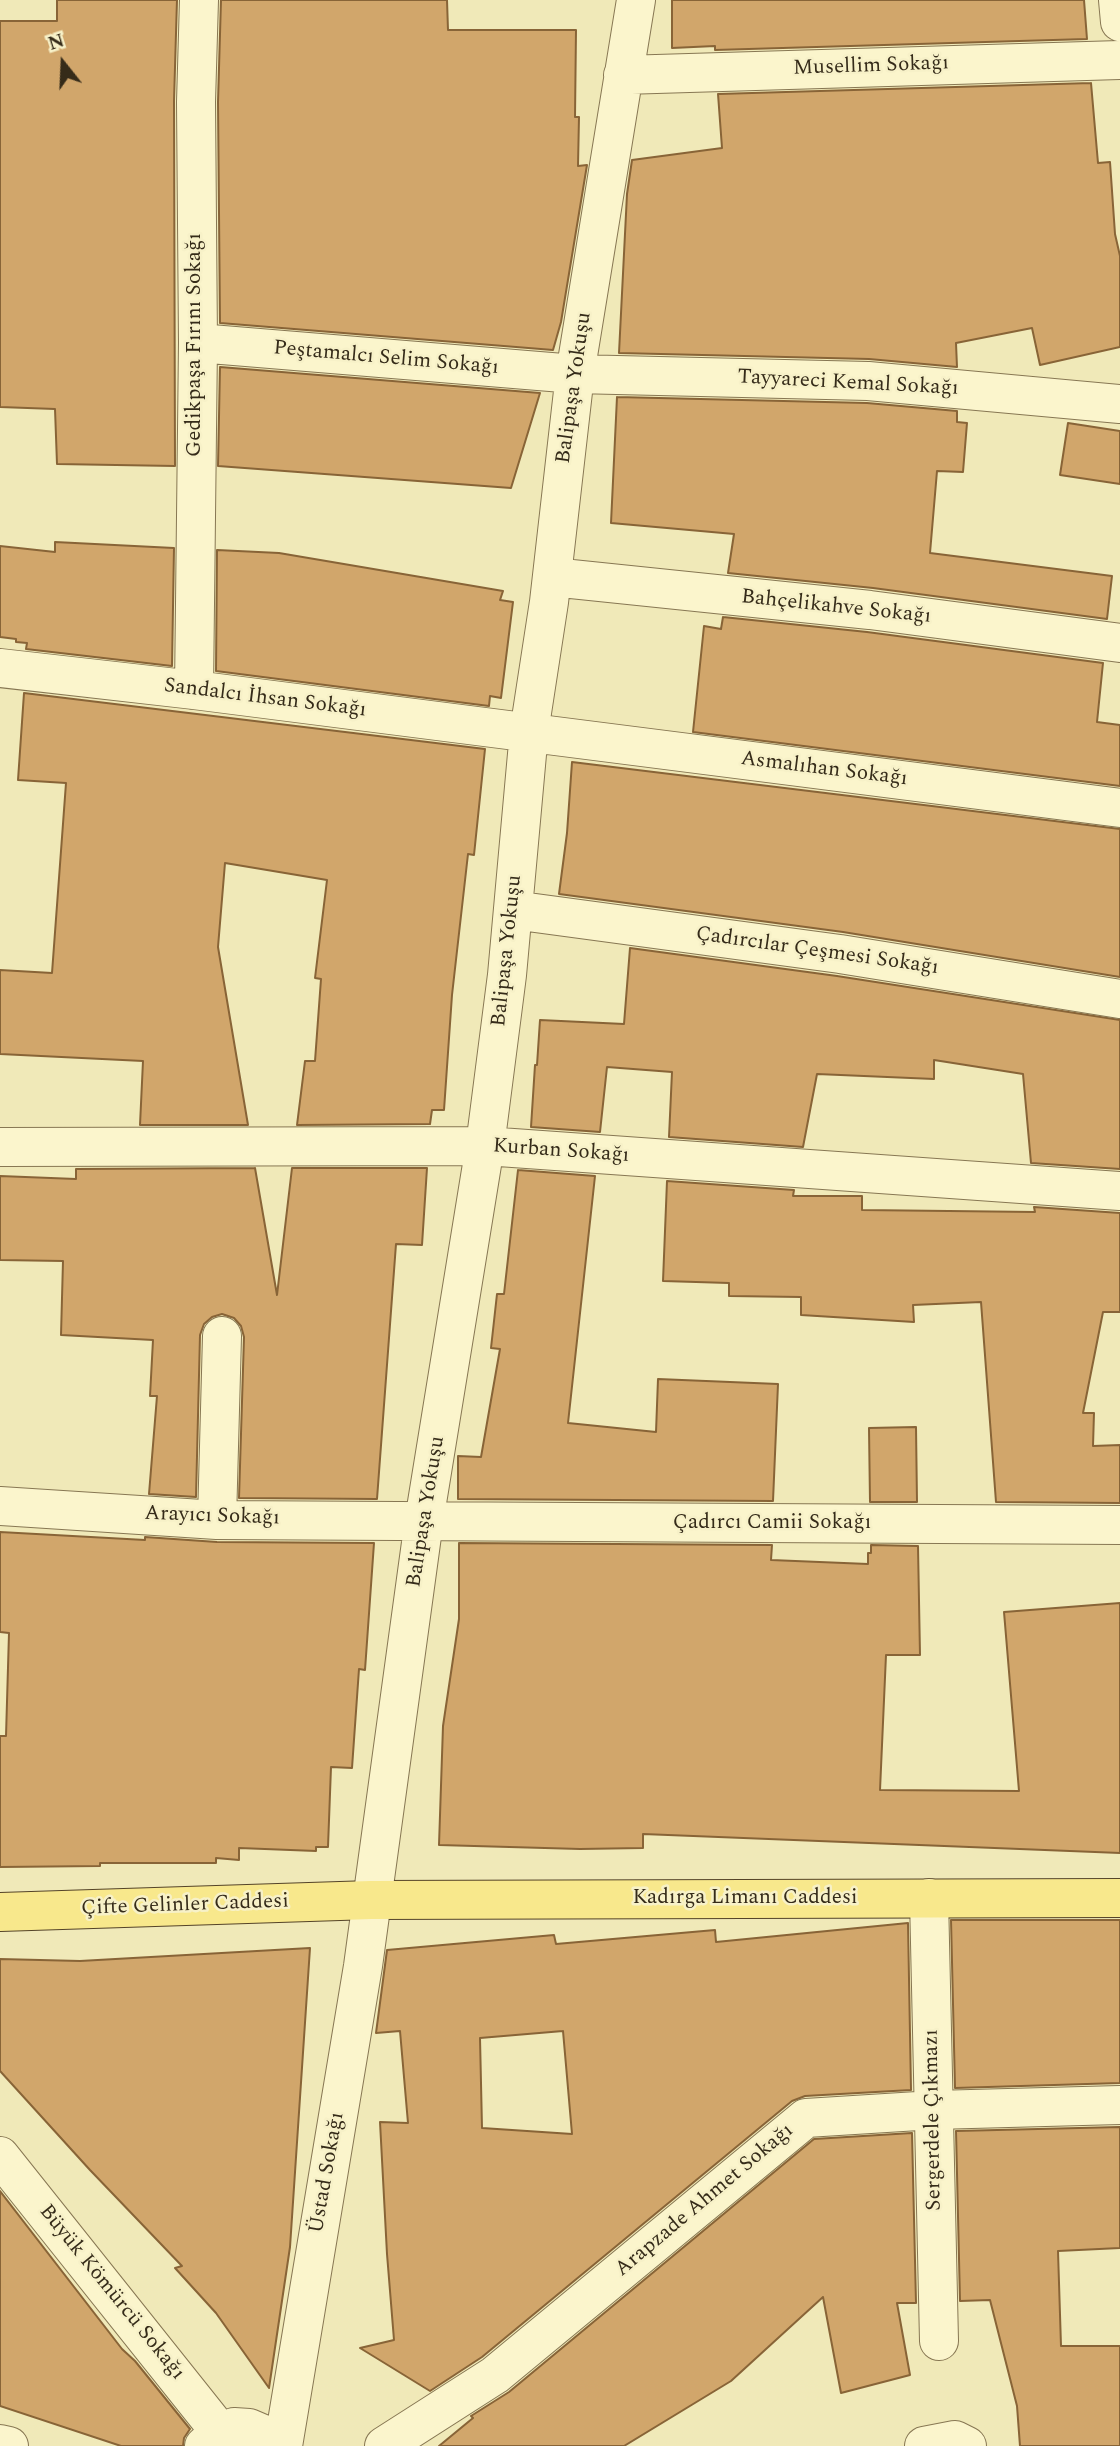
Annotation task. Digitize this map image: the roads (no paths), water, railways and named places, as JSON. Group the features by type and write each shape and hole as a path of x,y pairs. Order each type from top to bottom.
{"main road":[{"name":"Kadırga Limanı Caddesi","path":"371,1900 1120,1898"},
{"name":"Çifte Gelinler Caddesi","path":"0,1912 371,1900"}],"street":[{"name":"Gedikpaşa Fırını Sokağı","path":"194,690 198,344 196,102 199,0"},
{"name":"Balipaşa Yokuşu","path":"371,1900 424,1521 485,1146 513,910 529,732 552,577 575,374 636,0"},
{"path":"1118,0 1120,22"},
{"name":"Musellim Sokağı","path":"623,75 1120,61"},
{"name":"Peştamalcı Selim Sokağı","path":"198,344 575,374"},
{"name":"Tayyareci Kemal Sokağı","path":"575,374 868,381 1120,404"},
{"name":"Bahçelikahve Sokağı","path":"552,577 870,610 1120,643"},
{"name":"Sandalcı İhsan Sokağı","path":"0,668 529,732"},
{"name":"Asmalıhan Sokağı","path":"529,732 1120,807"},
{"name":"Çadırcılar Çeşmesi Sokağı","path":"513,910 840,954 1120,999"},
{"name":"Kurban Sokağı","path":"0,1147 485,1146 1120,1191"},
{"path":"217,1520 222,1336"},
{"name":"Arayıcı Sokağı","path":"0,1506 217,1520 424,1521"},
{"name":"Çadırcı Camii Sokağı","path":"424,1521 1120,1525"},
{"name":"Sergerdele Çıkmazı","path":"929,1898 939,2341"},
{"name":"Üstad Sokağı","path":"283,2446 363,1966 371,1900"},
{"name":"Arapzade Ahmet Sokağı","path":"384,2446 495,2375 806,2118 934,2110 1120,2105"},
{"name":"Büyük Kömürcü Sokağı","path":"0,2156 212,2439"},
{"path":"212,2439 234,2427 249,2428 262,2434 275,2446"},
{"path":"924,2446 955,2440 967,2446"},
{"path":"0,2444 9,2446"}]}
